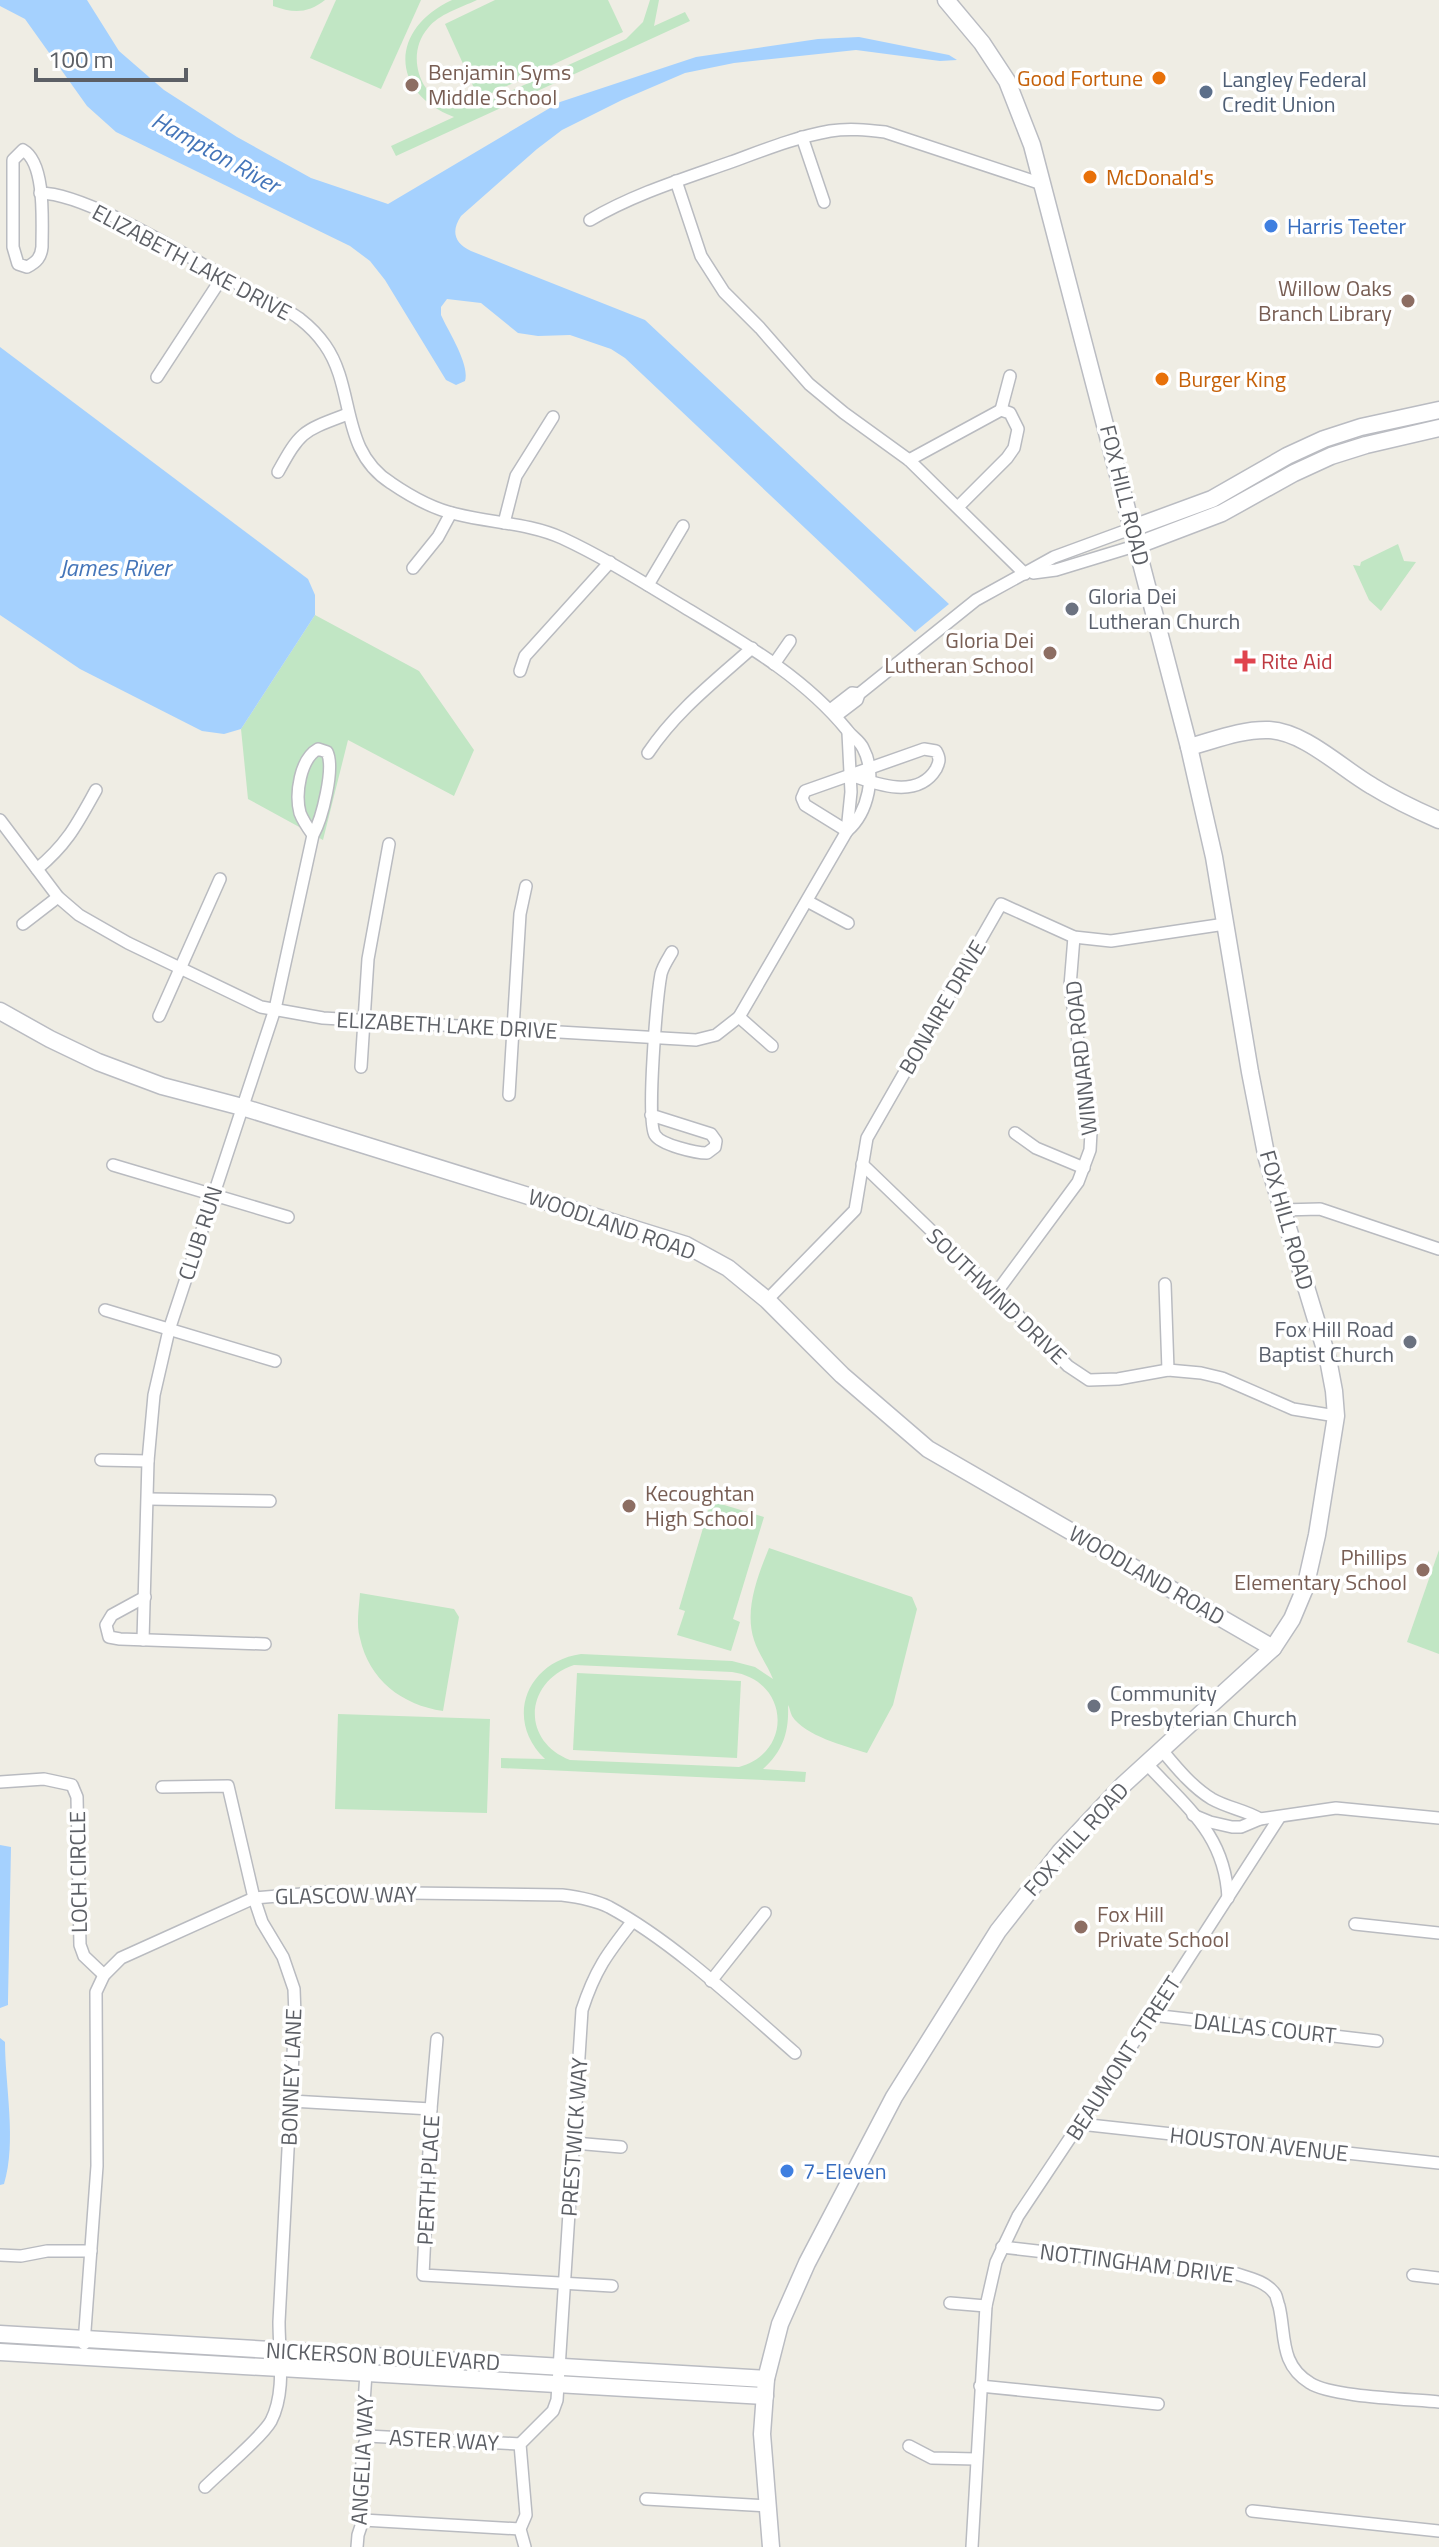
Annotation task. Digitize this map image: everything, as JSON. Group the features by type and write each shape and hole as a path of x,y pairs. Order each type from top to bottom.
{"main road":[{"name":"FOX HILL ROAD","path":"771,2547 762,2434 765,2388 780,2324 807,2263 894,2097 980,1957 1022,1899 1060,1852 1146,1763 1273,1648 1292,1619 1305,1588 1317,1535 1336,1416 1328,1359 1267,1159 1214,857 1189,747 1032,145 1007,81 982,43 946,0"},
{"path":"1136,537 1324,439 1361,427 1439,410"},
{"path":"1136,537 1211,518 1331,456 1439,428"},
{"path":"1189,747 1246,732 1268,730 1286,733 1372,786 1439,820"},
{"name":"WOODLAND ROAD","path":"0,1011 98,1062 162,1086 242,1107 686,1245 728,1268 767,1300 842,1375 928,1449 1273,1648"},
{"name":"NICKERSON BOULEVARD","path":"0,2334 560,2367 765,2388"},
{"name":"NICKERSON BOULEVARD","path":"0,2352 558,2384 765,2388"}],"street":[{"path":"590,220 618,203 676,181 802,137 847,130 885,132 1042,184"},
{"path":"802,137 824,202"},
{"path":"23,150 32,156 35,163 40,193 41,256 35,264 27,267 18,264 13,247 13,160 23,150"},
{"path":"676,181 701,256 724,292 809,384 909,460 1025,574"},
{"name":"ELIZABETH LAKE DRIVE","path":"0,820 58,897 79,915 128,943 261,1007 323,1018 656,1038 708,1038 722,1032 739,1017 847,831 857,822 864,807 868,775 864,749 833,713 752,648 610,562 559,537 451,513 418,499 371,468 358,446 335,363 326,345 298,317 114,217 55,193 40,193"},
{"path":"157,377 223,276"},
{"path":"909,460 1001,410 1010,376"},
{"path":"958,507 1014,448 1018,429 1010,413 1001,410"},
{"path":"278,472 295,441 306,431 348,414"},
{"path":"504,523 516,476 553,417"},
{"path":"413,568 438,537 451,513"},
{"path":"648,585 683,526"},
{"path":"833,713 857,700 859,694 976,600 1054,557 1136,537"},
{"path":"520,671 525,656 610,562"},
{"path":"774,664 790,641"},
{"path":"648,753 659,736 693,700 752,648"},
{"name":"ELIZABETH LAKE DRIVE","path":"847,831 851,775 848,733"},
{"name":"CLUB RUN","path":"143,1640 148,1461 154,1395 169,1330 275,1009 313,835 320,822 330,762 327,752 318,749 306,759 300,791 301,814 313,835"},
{"path":"847,831 802,802 807,789 851,775 868,775 899,788 917,785 931,776 940,757 936,751 924,749 868,775"},
{"path":"37,869 70,838 96,790"},
{"path":"361,1067 368,959 389,844"},
{"path":"159,1016 220,879"},
{"path":"509,1095 520,914 526,886"},
{"path":"23,924 58,897"},
{"path":"807,901 848,923"},
{"name":"BONAIRE DRIVE","path":"767,1300 855,1210 867,1138 1001,904 1074,937 1111,941 1225,924"},
{"name":"WINNARD ROAD","path":"996,1293 1070,1195 1090,1150 1091,1132 1070,986 1074,937"},
{"path":"651,1115 711,1134 716,1141 715,1147 710,1152 701,1153 664,1142 655,1135 651,1115 661,972 672,952"},
{"path":"739,1017 772,1046"},
{"path":"1015,1133 1036,1148 1084,1168"},
{"name":"SOUTHWIND DRIVE","path":"862,1164 1068,1366 1089,1380 1118,1379 1168,1370 1222,1378 1293,1409 1336,1416"},
{"path":"113,1165 288,1217"},
{"path":"1282,1210 1320,1209 1439,1249"},
{"path":"1165,1284 1168,1370"},
{"path":"105,1310 275,1361"},
{"path":"101,1460 148,1461"},
{"path":"149,1499 270,1501"},
{"path":"145,1597 112,1615 106,1625 109,1637 265,1644"},
{"path":"1161,1749 1188,1780 1210,1798 1260,1819"},
{"path":"1146,1763 1210,1834 1225,1871 1228,1899"},
{"name":"LOCH CIRCLE","path":"0,1782 44,1779 72,1785 77,1797 80,1945 84,1956 104,1975"},
{"name":"BONNEY LANE","path":"162,1787 228,1786 254,1898 262,1922 283,1957 294,1989 276,2408 270,2423 205,2487"},
{"path":"1193,1815 1232,1827 1241,1827 1260,1819 1336,1808 1439,1818"},
{"name":"BEAUMONT STREET","path":"972,2547 986,2306 1002,2247 1018,2216 1279,1818"},
{"name":"GLASCOW WAY","path":"104,1975 121,1958 254,1898 325,1892 562,1895 608,1906 632,1922 711,1981 795,2053"},
{"path":"711,1981 765,1913"},
{"name":"PRESTWICK WAY","path":"520,2444 553,2411 557,2400 582,2010 600,1963 632,1922"},
{"path":"1355,1924 1439,1933"},
{"path":"84,2357 97,2166 96,1992 104,1975"},
{"name":"DALLAS COURT","path":"1152,2015 1377,2041"},
{"name":"PERTH PLACE","path":"437,2039 423,2275 565,2282"},
{"path":"291,2101 431,2109"},
{"name":"HOUSTON AVENUE","path":"1080,2124 1439,2163"},
{"path":"574,2143 621,2147"},
{"name":"NOTTINGHAM DRIVE","path":"1002,2247 1237,2274 1258,2280 1276,2294 1282,2320 1283,2345 1295,2372 1311,2385 1331,2391 1439,2402"},
{"path":"0,2255 91,2251"},
{"path":"1413,2275 1439,2278"},
{"path":"565,2282 612,2286"},
{"path":"950,2303 986,2306"},
{"name":"ANGELIA WAY","path":"357,2547 363,2520 359,2503 363,2449 367,2436 363,2418 366,2373"},
{"path":"980,2386 1158,2404"},
{"name":"ASTER WAY","path":"367,2436 520,2444"},
{"path":"520,2444 526,2515 520,2529 525,2547"},
{"path":"909,2446 932,2458 976,2459"},
{"path":"646,2499 767,2506"},
{"path":"1252,2511 1439,2531"},
{"path":"363,2520 520,2529"}],"green space":[{"path":"273,0 325,0 300,11 273,6"},
{"path":"336,0 421,0 381,89 310,58"},
{"path":"452,0 477,0 450,12 428,28 421,38 417,61 423,83 430,93 438,101 457,107 480,105 626,39 643,22 650,0 659,0 654,26 685,12 690,21 396,156 391,146 454,117 433,106 418,93 409,77 405,60 408,43 417,27 431,12"},
{"path":"495,0 608,0 623,32 479,99 445,24"},
{"path":"1398,544 1404,561 1416,562 1381,611 1369,600 1353,565 1360,566 1361,562"},
{"path":"315,615 419,671 474,750 454,796 348,740 323,840 248,799 241,729"},
{"path":"711,1501 764,1517 733,1619 740,1622 731,1651 677,1635 685,1611 679,1609"},
{"path":"769,1548 912,1597 917,1609 893,1705 867,1753 806,1729 792,1716 788,1705 784,1740 763,1769 806,1772 805,1782 501,1768 501,1758 545,1759 533,1744 524,1711 527,1695 535,1680 546,1668 562,1659 581,1654 732,1661 755,1667 773,1679 751,1629 751,1605","holes":["574,1665 732,1672 751,1678 765,1688 774,1702 778,1717 769,1747 757,1759 739,1767 570,1760 543,1740 537,1726 535,1712 545,1684 557,1673"]},
{"path":"1439,1550 1439,1654 1407,1642"},
{"path":"360,1593 454,1609 459,1617 443,1711 414,1703 379,1678 364,1653 359,1633"},
{"path":"577,1673 741,1681 737,1758 573,1750"},
{"path":"338,1714 490,1719 487,1813 335,1809"}],"water":[{"name":"Hampton River","path":"0,0 87,0 119,51 164,90 237,137 311,178 388,204 560,102 696,57 818,39 859,37 949,55 957,60 940,61 856,50 734,63 685,73 562,130 461,216 455,232 461,244 471,251 645,320 949,604 915,632 625,358 611,349 570,335 518,333 481,303 447,299 441,307 441,315 466,374 465,381 456,385 446,380 385,280 370,261 350,246 116,132 87,106 25,19 0,6"},
{"name":"James River","path":"0,347 308,579 315,595 315,615 241,729 224,734 202,731 80,669 0,615"},
{"path":"0,1845 11,1847 8,2005 0,2008"},
{"path":"0,2038 5,2042 10,2150 4,2184 0,2185"}],"place":[{"name":"Good Fortune","path":"1159,78"},
{"name":"Benjamin Syms Middle School","path":"412,85"},
{"name":"Langley Federal Credit Union","path":"1206,92"},
{"name":"McDonald's","path":"1090,177"},
{"name":"Harris Teeter","path":"1271,226"},
{"name":"Willow Oaks Branch Library","path":"1408,301"},
{"name":"Burger King","path":"1162,379"},
{"name":"Gloria Dei Lutheran Church","path":"1072,609"},
{"name":"Gloria Dei Lutheran School","path":"1050,653"},
{"name":"Rite Aid","path":"1245,661"},
{"name":"Fox Hill Road Baptist Church","path":"1410,1342"},
{"name":"Kecoughtan High School","path":"629,1506"},
{"name":"Phillips Elementary School","path":"1423,1570"},
{"name":"Community Presbyterian Church","path":"1094,1706"},
{"name":"Fox Hill Private School","path":"1081,1927"},
{"name":"7-Eleven","path":"787,2171"}]}
